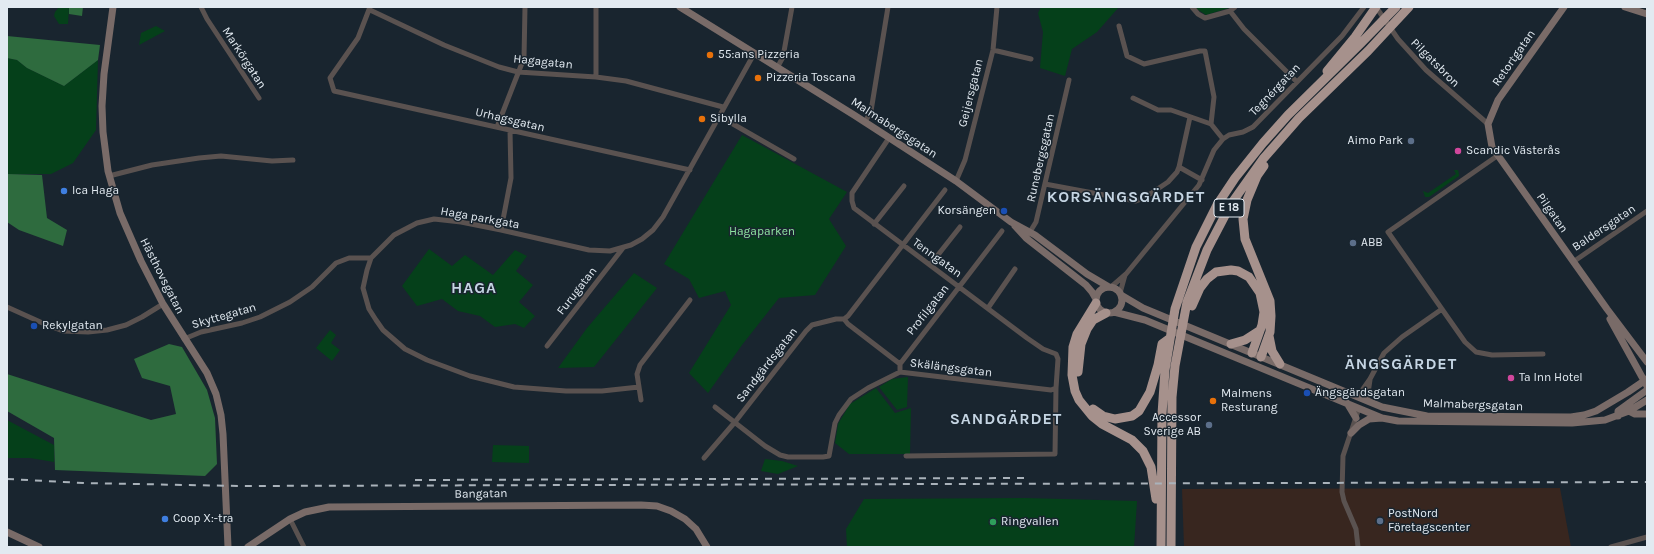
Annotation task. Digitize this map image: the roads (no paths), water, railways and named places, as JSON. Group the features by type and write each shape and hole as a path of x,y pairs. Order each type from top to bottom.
{"highway":[{"name":"E 18","path":"1322,82 1322,77 1355,37 1376,7"},
{"name":"E 18","path":"1161,547 1163,392 1169,339 1175,309 1189,265 1217,205 1235,178 1263,143 1396,7"},
{"name":"E 18","path":"1171,547 1172,397 1177,348 1191,292 1207,250 1231,204 1263,159 1299,118 1409,7"},
{"name":"E 18","path":"1260,361 1269,335 1271,316 1270,301 1244,232 1246,200 1257,176 1271,157 1299,126 1299,118"},
{"name":"E 18","path":"1185,312 1191,307 1198,291 1207,279 1216,272 1222,270 1238,271 1251,279 1259,289 1262,297 1264,320 1252,353"},
{"name":"E 18","path":"1096,301 1080,328 1073,347 1072,375 1075,391 1079,400 1092,416 1102,424 1132,440 1143,451 1151,467 1156,501 1161,511"},
{"name":"E 18","path":"1110,313 1093,320 1087,329 1078,357 1080,388 1088,404 1104,416 1111,419 1122,419 1132,416 1139,411 1150,392 1158,365 1162,344 1169,339"},
{"path":"1231,344 1245,340 1259,331"},
{"path":"1269,335 1272,351 1280,364"}],"main road":[{"name":"Hästhovsgatan","path":"113,7 104,74 102,106 103,132 109,176 120,213 130,237 163,304 209,378 216,394 221,415 228,547"},
{"name":"Retortgatan","path":"1488,124 1498,100 1564,7"},
{"path":"1625,7 1647,14"},
{"name":"Malmabergsgatan","path":"685,8 754,54 865,122 956,181 1028,235 1086,285 1096,301"},
{"name":"Pilgatan","path":"1488,124 1492,147 1497,156 1647,362"},
{"name":"Malmabergsgatan","path":"1028,235 1087,274 1110,287"},
{"path":"1110,287 1120,294 1122,302 1120,307 1110,313 1098,308 1096,301 1098,293 1101,289 1110,287"},
{"name":"Malmabergsgatan","path":"1120,294 1137,305 1252,353 1260,361 1347,403 1382,418 1408,422 1572,423 1604,420 1618,416 1647,400"},
{"name":"Pilgatan","path":"1607,309 1611,321 1646,382"},
{"name":"Malmabergsgatan","path":"1110,313 1152,323 1249,362 1260,361 1280,364 1364,398 1382,407 1427,416 1571,418 1596,411 1646,382"},
{"path":"1249,362 1252,353"},
{"path":"1618,416 1618,411 1647,390"},
{"path":"1359,408 1364,398"},
{"path":"1347,403 1356,418"},
{"path":"1629,411 1635,414 1647,414"},
{"path":"1351,433 1359,425 1369,419 1382,418"},
{"name":"Bangatan","path":"248,547 290,519 305,512 328,507 647,505 664,508 685,519 696,529 707,547"},
{"path":"7,532 39,547"}],"street":[{"name":"Markörgatan","path":"201,7 207,19 259,98"},
{"path":"497,127 524,58 525,7"},
{"path":"596,7 596,77"},
{"path":"777,68 783,57 792,7"},
{"path":"865,122 871,111 888,7"},
{"name":"Geijersgatan","path":"956,181 965,160 993,50 997,7"},
{"path":"1192,7 1198,14 1205,18 1230,12 1235,7"},
{"name":"Tegnérgatan","path":"1223,139 1229,135 1243,132 1253,127 1342,36 1364,7"},
{"name":"Pilgatsbron","path":"1376,7 1406,48 1437,81 1488,124"},
{"name":"Hagagatan","path":"370,8 476,58 518,72 596,77 632,82 723,107"},
{"name":"Urhagsgatan","path":"370,8 358,38 330,78 330,83 334,91 690,170"},
{"path":"1230,12 1244,29 1297,82"},
{"path":"1119,26 1126,56 1144,64 1205,51 1214,97 1211,124"},
{"path":"993,50 1031,59"},
{"name":"Haga parkgata","path":"639,387 602,391 566,391 518,387 470,376 427,360 405,349 394,340 383,330 369,309 363,288 371,258 394,235 404,229 427,221 444,220 501,230 589,250 610,251 623,248 642,239 653,230 663,217 723,107 754,54"},
{"name":"Runebergsgatan","path":"1028,235 1036,222 1069,80"},
{"path":"1110,287 1126,274 1186,201 1202,180 1214,150 1223,139 1211,124 1190,118 1171,110 1158,110 1133,98"},
{"path":"719,116 794,159"},
{"path":"1045,184 1136,201 1144,198 1168,182 1179,167 1190,118"},
{"path":"501,230 511,178 510,130"},
{"name":"Tenngatan","path":"889,138 852,193 854,208 1043,349 1056,354 1058,359 1056,388"},
{"path":"109,176 152,165 221,156 272,162 293,160"},
{"path":"1497,156 1388,232 1465,342 1476,352 1492,355 1543,354"},
{"path":"1179,167 1202,180"},
{"path":"874,224 904,186"},
{"path":"900,372 900,364 848,324 844,319 944,190"},
{"name":"Baldersgatan","path":"1573,262 1647,211"},
{"path":"930,265 960,227"},
{"name":"Profilgatan","path":"900,364 1002,231"},
{"name":"Furugatan","path":"547,346 623,248"},
{"name":"Skyttegatan","path":"184,339 201,332 260,318 290,302 312,287 336,263 349,258 371,258"},
{"path":"988,308 1015,269"},
{"path":"1120,294 1126,274"},
{"path":"641,400 637,374 640,365 690,300"},
{"path":"7,307 47,325 63,330 88,332 107,330 126,325 163,304"},
{"path":"1364,398 1370,379 1384,353 1402,337 1442,310"},
{"name":"Sandgärdsgatan","path":"704,458 736,422 812,325 836,319 844,319"},
{"name":"Skälängsgatan","path":"716,407 765,446 780,455 788,457 828,456 835,423 848,403 856,395 900,372 1051,390 1056,388"},
{"path":"906,456 1052,456 1055,454 1056,388"},
{"path":"1358,547 1356,529 1344,501 1342,492 1343,456 1359,408"},
{"path":"290,519 304,547"},
{"path":"1611,547 1647,537"}],"railway":[{"path":"415,480 1029,478"},
{"path":"7,479 84,483 238,486 1647,482"}],"place":[{"name":"55:ans Pizzeria","path":"710,55"},
{"name":"Pizzeria Toscana","path":"758,78"},
{"name":"Sibylla","path":"702,119"},
{"name":"Aimo Park","path":"1411,141"},
{"name":"Scandic Västerås","path":"1458,151"},
{"name":"Ica Haga","path":"64,191"},
{"name":"Korsängen","path":"1004,211"},
{"name":"ABB","path":"1353,243"},
{"name":"Rekylgatan","path":"34,326"},
{"name":"Ta Inn Hotel","path":"1511,378"},
{"name":"Ängsgärdsgatan","path":"1307,393"},
{"name":"Malmens Resturang","path":"1213,401"},
{"name":"Accessor Sverige AB","path":"1209,425"},
{"name":"Coop X:-tra","path":"165,519"},
{"name":"PostNord Företagscenter","path":"1380,521"},
{"name":"Ringvallen","path":"993,522"}],"district":[{"name":"KORSÄNGSGÄRDET","path":"1126,197"},
{"name":"HAGA","path":"474,288"},
{"name":"ÄNGSGÄRDET","path":"1401,364"},
{"name":"SANDGÄRDET","path":"1006,419"}],"park label":[{"name":"Hagaparken","path":"762,232"}]}
